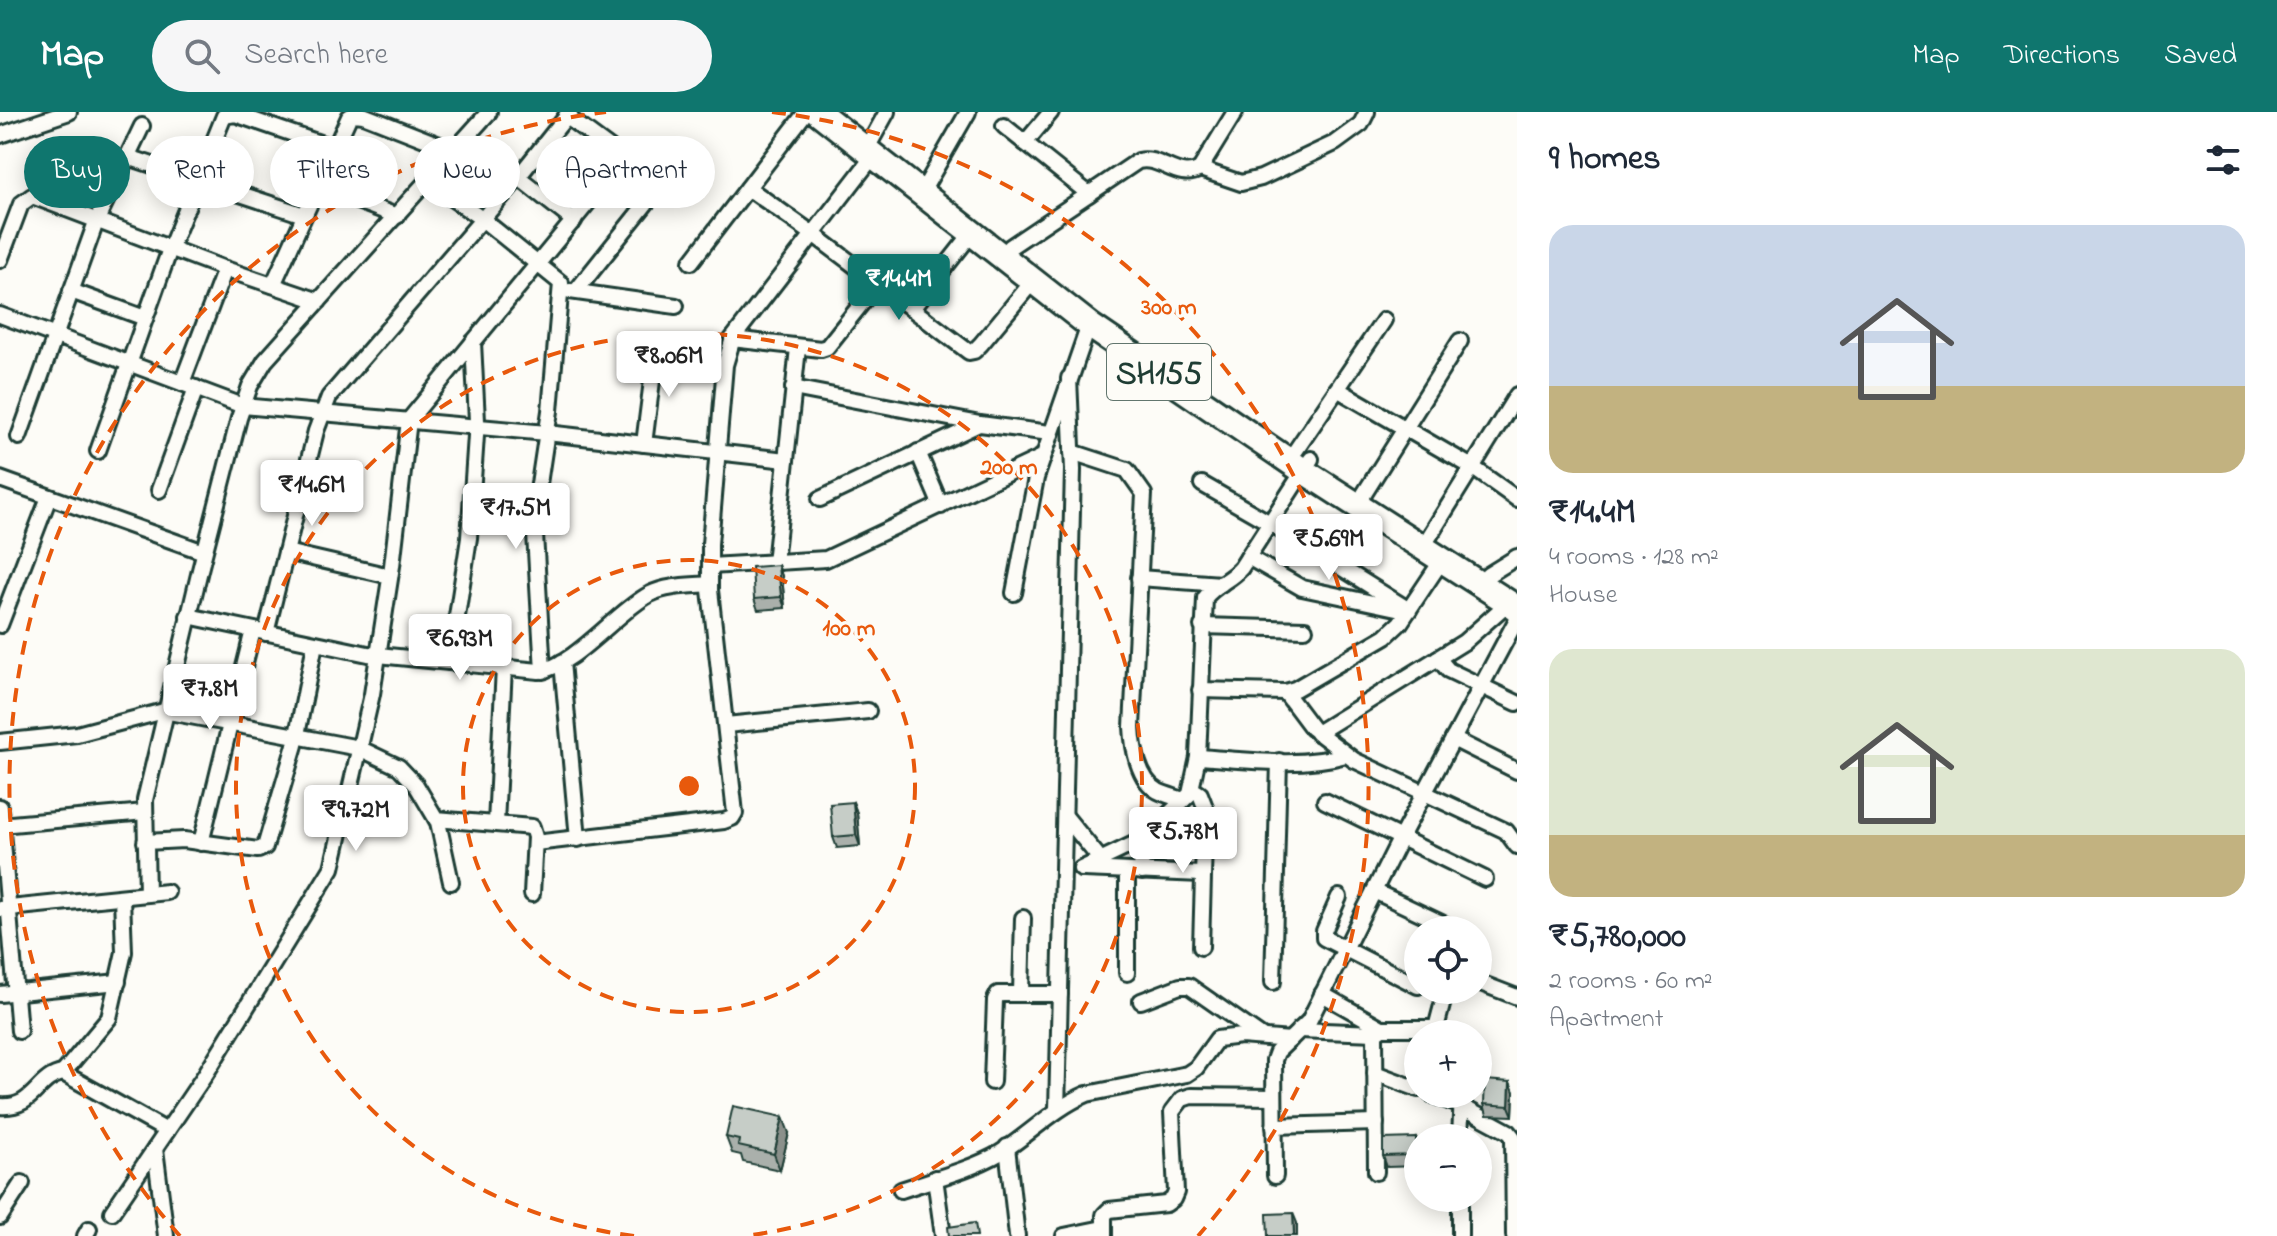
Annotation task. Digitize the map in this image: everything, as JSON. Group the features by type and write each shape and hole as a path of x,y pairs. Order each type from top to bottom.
{"main road":[{"name":"SH155","path":"818,112 926,185 1442,560 1515,606"},
{"name":"SH155","path":"833,112 972,233 1089,325 1303,460 1364,494 1488,575 1515,606"}],"street":[{"path":"0,135 69,112"},
{"path":"468,136 489,112"},
{"path":"691,262 806,112"},
{"path":"535,843 732,818 735,807 710,584 725,365 732,339 813,234 872,148 887,112"},
{"path":"926,185 968,112"},
{"path":"1025,143 1051,112"},
{"path":"1010,247 1144,159 1188,174 1200,169 1235,112"},
{"path":"1200,169 1241,183 1261,178 1335,143 1361,124 1367,112"},
{"path":"214,136 220,122 229,114 297,136"},
{"path":"339,136 345,123 355,114 414,136"},
{"path":"520,174 568,114 595,136"},
{"path":"130,153 142,126"},
{"path":"1004,126 1089,194"},
{"path":"520,179 574,221"},
{"path":"748,188 963,350 974,351 1033,281"},
{"path":"0,260 5,229 21,204 32,196 96,222 319,301"},
{"path":"147,894 145,800 204,552 250,386 265,361 414,197"},
{"path":"254,199 304,215"},
{"path":"19,437 103,208"},
{"path":"98,451 186,208"},
{"path":"273,285 307,208"},
{"path":"376,208 397,216"},
{"path":"466,208 569,291 676,306"},
{"path":"201,843 232,724 286,552 322,413 340,382 491,208"},
{"path":"112,1212 205,1075 332,868 372,694 409,420 584,208"},
{"path":"543,671 534,517 569,291 642,208"},
{"path":"912,309 972,233"},
{"path":"159,490 225,269"},
{"path":"732,339 812,350 827,347 878,283"},
{"path":"71,291 145,318"},
{"path":"0,315 243,406 547,433 786,460"},
{"path":"1081,869 1140,841 1188,795 1198,757 1205,598 1235,576 1270,523 1337,389 1384,320"},
{"path":"1014,593 1036,478 1089,325"},
{"path":"1364,494 1460,341"},
{"path":"450,662 469,538 476,427 473,342"},
{"path":"775,563 798,348"},
{"path":"644,444 656,349"},
{"path":"1057,1110 1072,452 1069,378"},
{"path":"793,388 980,424 1050,433"},
{"path":"1337,389 1472,467 1517,499"},
{"path":"1429,537 1472,467 1511,417 1517,395"},
{"path":"820,499 980,424"},
{"path":"918,452 941,506"},
{"path":"1072,452 1127,470 1144,494 1133,744 1136,758 1152,787 1188,795 1200,794 1205,807 1201,947"},
{"path":"710,566 826,559 1042,457"},
{"path":"0,479 204,552"},
{"path":"1202,484 1409,610"},
{"path":"0,625 49,497"},
{"path":"286,552 390,576"},
{"path":"1248,557 1302,588 1409,610"},
{"path":"1488,575 1517,557"},
{"path":"1200,690 1285,692 1295,689 1386,636 1409,610 1442,560"},
{"path":"1139,578 1221,584"},
{"path":"188,616 378,655 543,671 562,662 647,595 671,587 710,584"},
{"path":"1317,733 1464,642 1515,606"},
{"path":"1275,1176 1274,1060 1277,1052 1309,1021 1480,686 1515,606"},
{"path":"1202,626 1305,629"},
{"path":"145,842 184,840 258,850 265,847 297,736 315,644"},
{"path":"1438,658 1448,670 1517,703"},
{"path":"562,662 578,839"},
{"path":"496,823 504,668"},
{"path":"1285,692 1317,733 1346,755 1506,831 1517,846"},
{"path":"0,742 77,734 164,711 359,748 409,775 436,819 444,840 451,882"},
{"path":"726,725 868,711"},
{"path":"1453,739 1517,771"},
{"path":"1198,757 1317,762 1346,755"},
{"path":"1273,982 1279,761"},
{"path":"1325,801 1485,879"},
{"path":"0,807 5,908 19,1031"},
{"path":"1,825 145,812"},
{"path":"1065,816 1101,860"},
{"path":"436,819 532,827 535,843 532,894"},
{"path":"1127,973 1134,871 1140,841"},
{"path":"1063,868 1202,874"},
{"path":"1374,891 1427,916"},
{"path":"5,908 167,892"},
{"path":"0,1106 15,1106 28,1100 50,1077 63,1073 104,1027 109,1018 124,952 122,897"},
{"path":"1339,897 1324,938 1404,979"},
{"path":"1021,993 1023,918"},
{"path":"0,994 118,982"},
{"path":"1141,1001 1180,986 1189,986 1263,1038"},
{"path":"1492,987 1517,997"},
{"path":"992,1082 995,1000 998,994 1060,994"},
{"path":"1322,994 1379,1030"},
{"path":"901,1190 979,1163 1007,1147 1057,1110 1087,1094 1187,1074 1217,1039 1436,1028 1442,1004"},
{"path":"1376,1172 1375,1073 1379,1030"},
{"path":"1191,1096 1193,1070"},
{"path":"63,1073 167,1131"},
{"path":"1375,1073 1404,1084"},
{"path":"1064,1236 1104,1232 1104,1215 1109,1210 1166,1204 1173,1199 1176,1192 1172,1112 1182,1099 1191,1096 1274,1097"},
{"path":"1473,1108 1509,1132 1516,1143 1514,1236"},
{"path":"1274,1126 1376,1123"},
{"path":"1007,1147 1017,1236"},
{"path":"155,1149 166,1236"},
{"path":"935,1178 943,1236"},
{"path":"0,1217 22,1183"},
{"path":"1460,1212 1460,1236"}],"building":[{"path":"778,565 781,597 754,599 752,567"},
{"path":"853,802 856,835 833,837 830,804"},
{"path":"1492,1081 1510,1082 1509,1106 1492,1105"},
{"path":"733,1106 783,1117 774,1154 738,1146 739,1140 726,1137"},
{"path":"1404,1138 1404,1155 1383,1156 1383,1139"},
{"path":"1293,1213 1294,1236 1268,1236 1267,1214"},
{"path":"975,1223 977,1236 949,1236 948,1227"}]}
